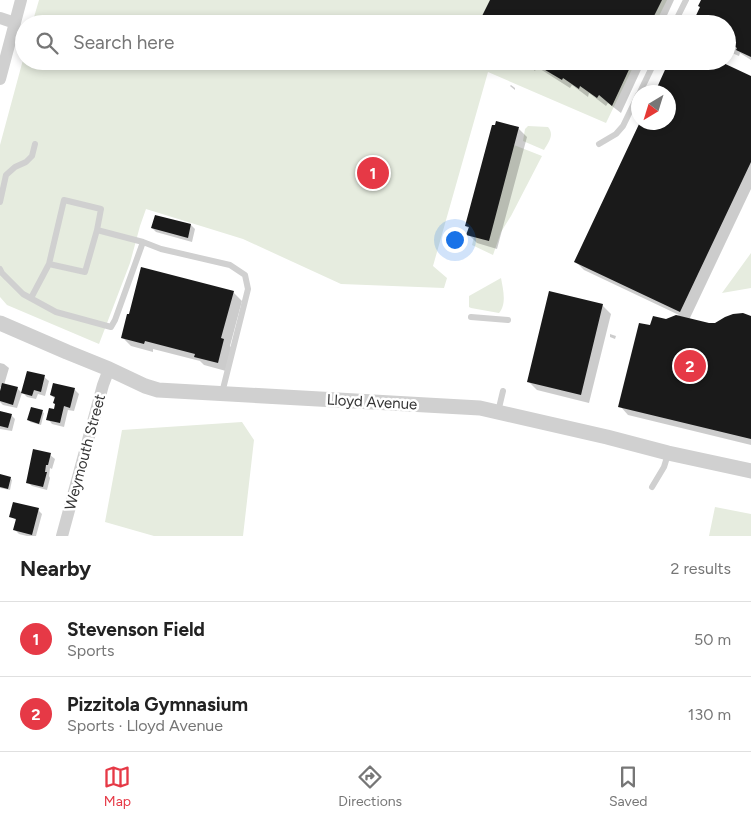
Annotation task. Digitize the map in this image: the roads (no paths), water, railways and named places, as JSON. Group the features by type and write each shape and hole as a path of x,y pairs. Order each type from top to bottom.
{"street":[{"path":"17,15 21,0"},
{"path":"0,18 15,23 0,79"},
{"name":"Lloyd Avenue","path":"0,323 158,390 480,408 751,471"},
{"name":"Weymouth Street","path":"62,536 109,369"}],"lane":[{"path":"678,15 686,0"},
{"path":"643,85 651,70"},
{"path":"599,144 616,134 623,126 631,110"},
{"path":"0,202 6,175 32,156 35,144"},
{"path":"31,298 49,264 64,200 101,209 85,272 49,264"},
{"path":"97,230 143,242 161,249 230,265 245,275 248,289 221,394"},
{"path":"0,268 2,273 23,294 56,312 111,327 116,320 143,242"},
{"path":"471,317 508,320"},
{"path":"498,412 502,391"},
{"path":"652,487 664,467 668,453"}],"place":[{"name":"Stevenson Field","path":"373,173"},
{"name":"Pizzitola Gymnasium","path":"690,366"}]}
